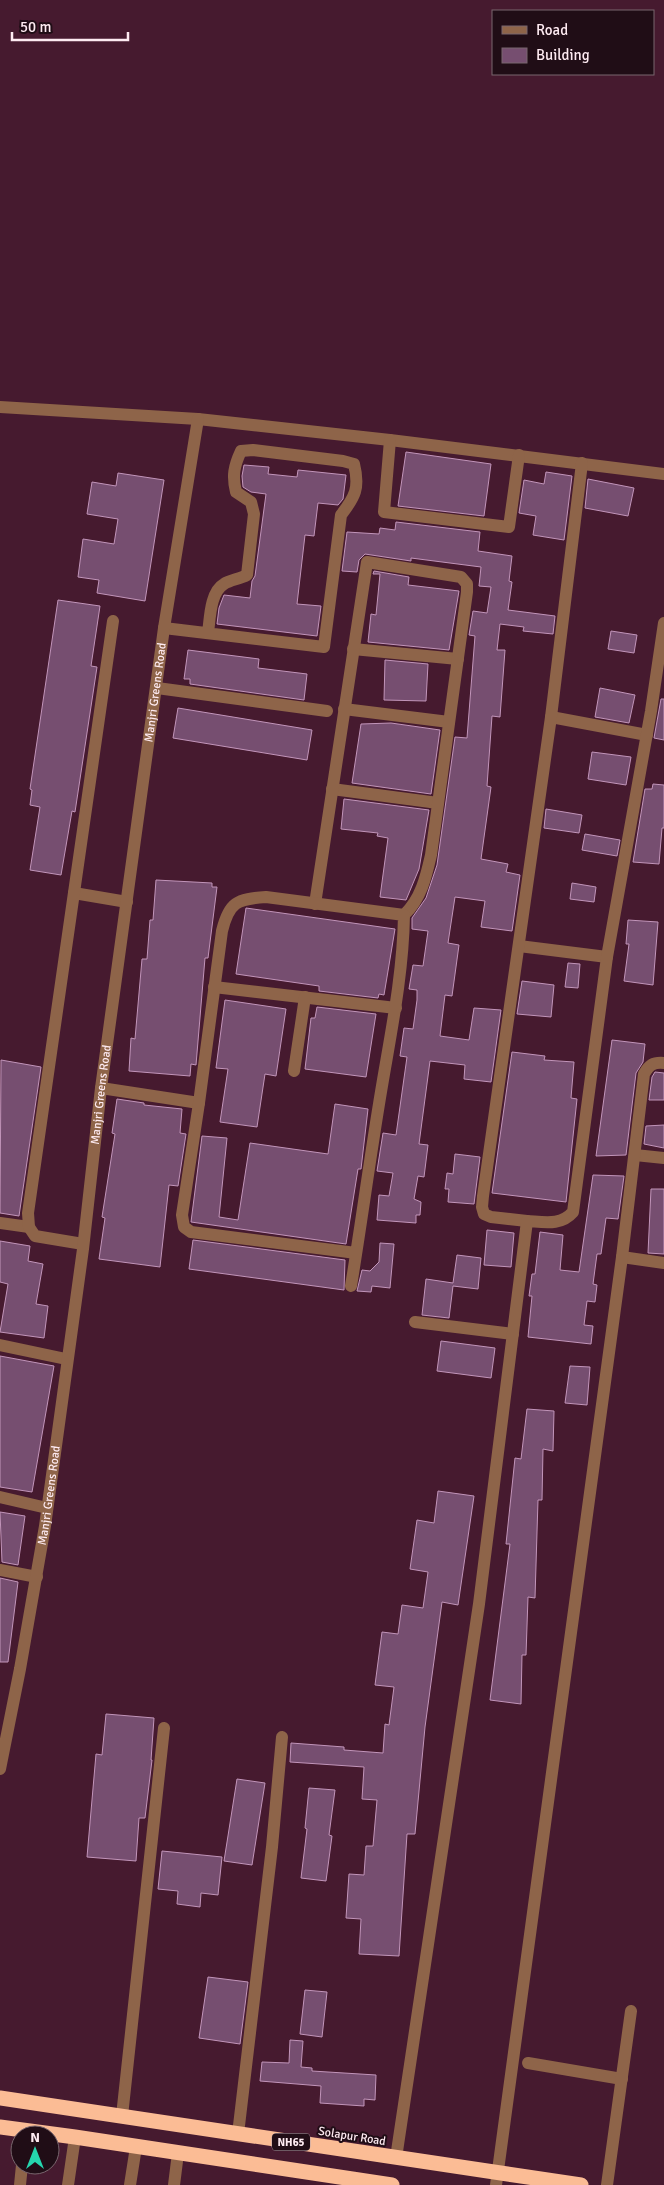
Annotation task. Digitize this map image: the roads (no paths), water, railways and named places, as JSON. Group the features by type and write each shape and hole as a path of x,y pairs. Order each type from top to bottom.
{"highway":[{"name":"Solapur Road","path":"0,2098 396,2158 496,2179 581,2185"},
{"name":"NH65","path":"60,2136 392,2185"}],"street":[{"path":"0,407 198,420 390,440 664,474"},
{"name":"Manjri Greens Road","path":"0,1769 3,1741 37,1577 164,628 198,420"},
{"path":"390,440 384,512 509,526 519,455"},
{"path":"164,628 324,647 341,515 354,497 358,479 354,464 252,450 241,451 232,478 236,492 251,502 254,514 247,575 224,584 217,592 211,611 208,633"},
{"path":"582,463 551,717 482,1207 484,1214 491,1217 558,1222 567,1219 573,1212 607,957 647,735 664,623"},
{"path":"315,904 367,562 461,577 467,584 468,592 431,855 426,878 414,906 404,915 404,942 396,1008 350,1286"},
{"path":"83,1244 35,1236 29,1227 28,1213 114,622"},
{"path":"354,649 458,659"},
{"path":"157,688 327,711"},
{"path":"344,710 450,722"},
{"path":"551,717 647,735"},
{"path":"332,790 438,803"},
{"path":"74,894 127,902"},
{"path":"356,1253 192,1232 184,1227 182,1216 214,987 226,914 235,903 247,898 266,897 404,915"},
{"path":"519,946 607,957"},
{"path":"214,987 396,1008"},
{"path":"294,1071 305,997"},
{"path":"496,2179 622,1257 644,1074 649,1066 656,1062 664,1063"},
{"path":"101,1088 199,1103"},
{"path":"635,1155 664,1158"},
{"path":"396,2158 479,1604 527,1221"},
{"path":"0,1223 29,1227"},
{"path":"622,1257 664,1263"},
{"path":"415,1322 512,1334"},
{"path":"0,1345 66,1359"},
{"path":"0,1497 47,1508"},
{"path":"0,1570 37,1577"},
{"path":"122,2116 164,1728"},
{"path":"238,2134 272,1847 282,1737"},
{"path":"607,2185 631,2011"},
{"path":"528,2063 622,2079"},
{"path":"68,2185 75,2137"},
{"path":"130,2185 136,2147"},
{"path":"174,2185 178,2153"}]}
